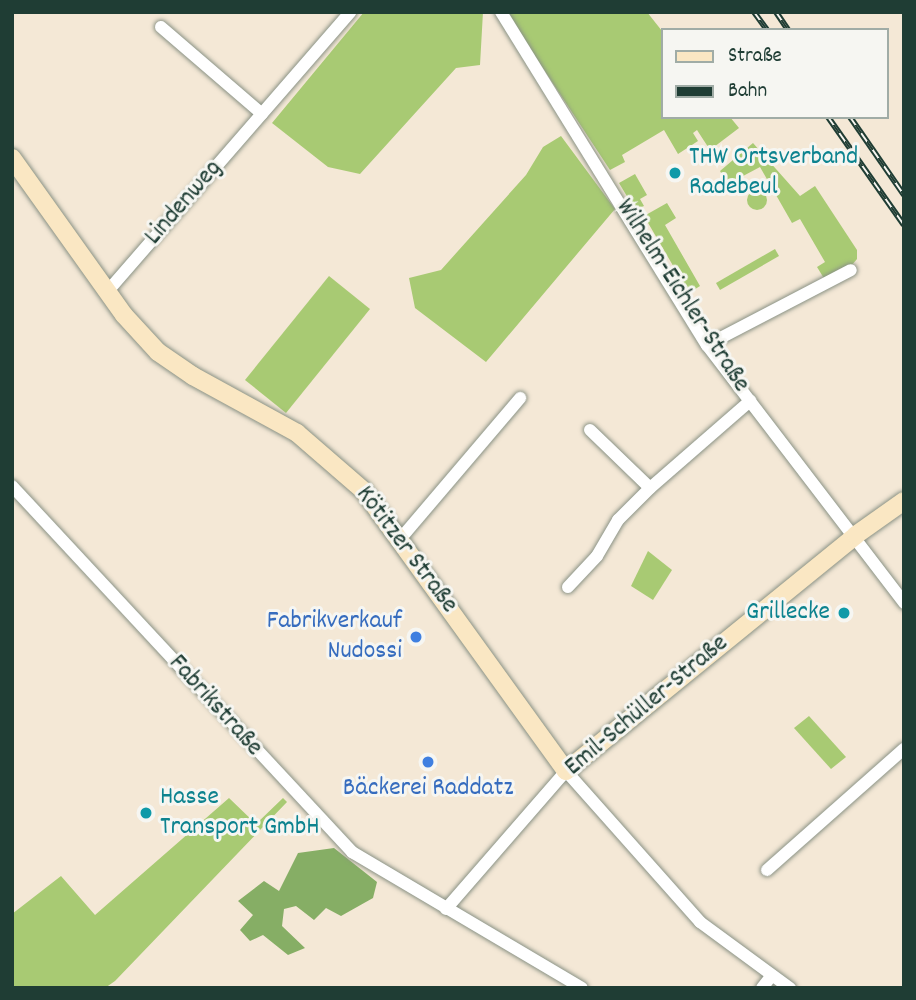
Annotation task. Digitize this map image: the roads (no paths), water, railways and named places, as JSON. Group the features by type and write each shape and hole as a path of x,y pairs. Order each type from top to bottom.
{"street":[{"name":"Lindenweg","path":"107,292 350,12"},
{"name":"Wilhelm-Eichler-Straße","path":"500,12 707,345 856,535 904,603"},
{"path":"161,27 261,114"},
{"name":"Kötitzer Straße","path":"12,158 107,292 145,340 173,363 315,446 364,491 401,538 566,771 701,922 790,988"},
{"path":"707,345 851,270"},
{"path":"401,538 520,398"},
{"path":"568,587 597,556 618,520 650,488 750,401"},
{"path":"590,430 650,488"},
{"name":"Fabrikstraße","path":"12,486 352,852 582,988"},
{"name":"Emil-Schüller-Straße","path":"446,909 566,771 856,535 904,501"},
{"path":"767,870 904,749"},
{"path":"762,988 772,975"}],"railway":[{"path":"754,12 766,28"},
{"path":"776,12 787,28"},
{"path":"829,119 904,225"},
{"path":"851,119 904,195"}],"place":[{"name":"THW Ortsverband Radebeul","path":"675,173"},
{"name":"Grillecke","path":"844,613"},
{"name":"Fabrikverkauf Nudossi","path":"416,637"},
{"name":"Bäckerei Raddatz","path":"428,762"},
{"name":"Hasse Transport GmbH","path":"146,813"}]}
